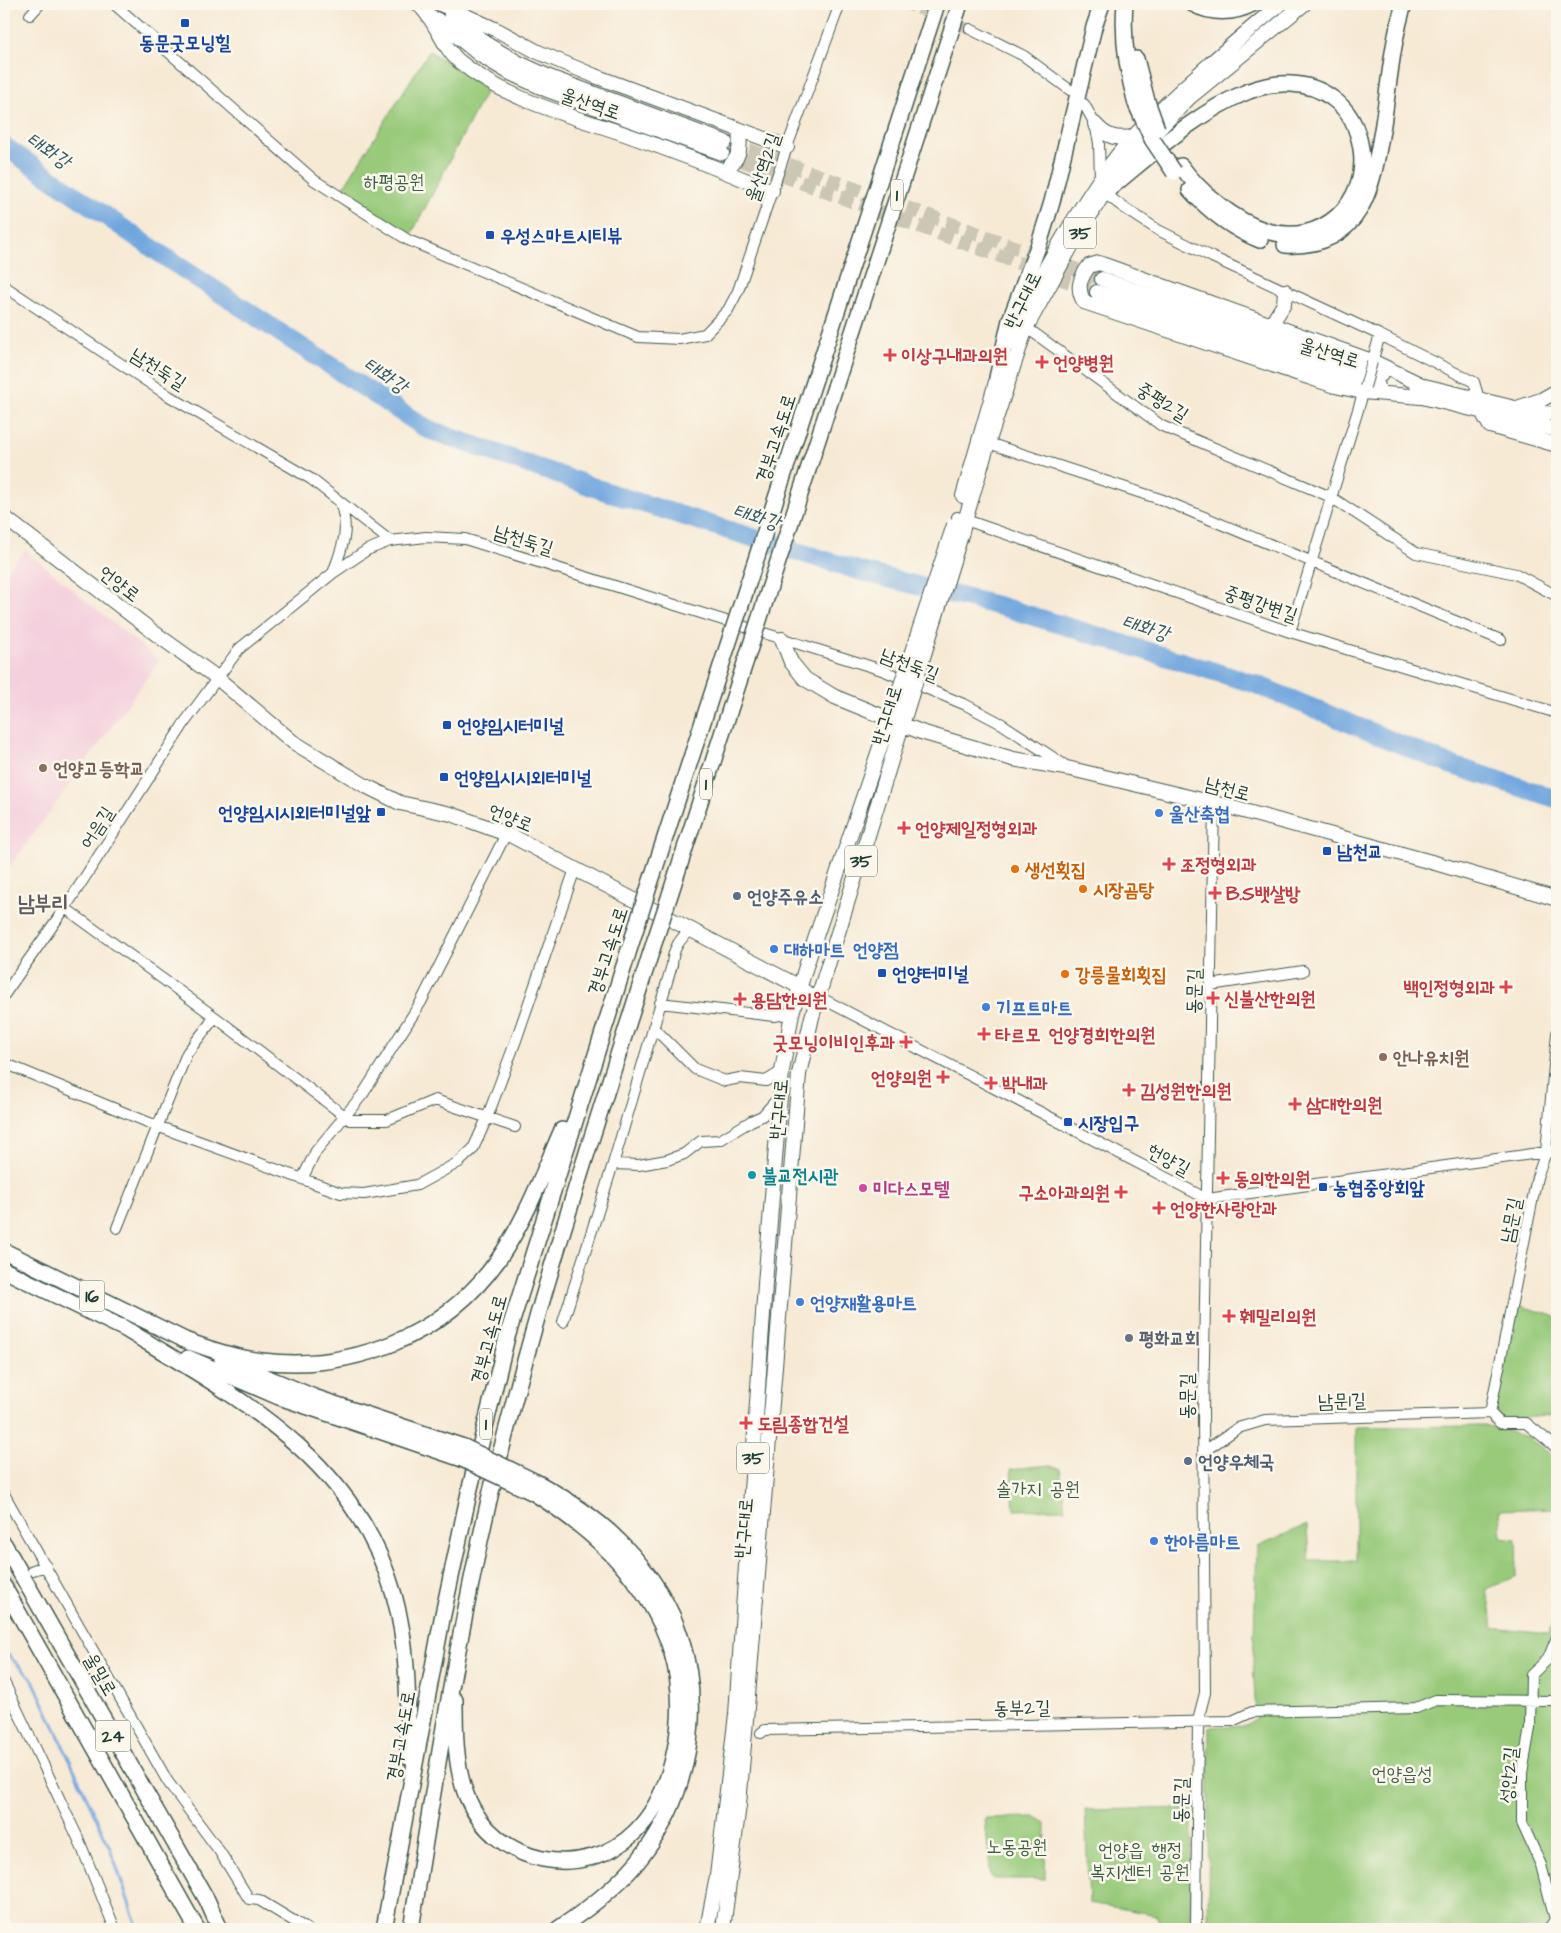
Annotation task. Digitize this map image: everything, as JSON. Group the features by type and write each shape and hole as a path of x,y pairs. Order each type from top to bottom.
{"highway":[{"name":"경부고속도로","path":"384,1929 401,1847 420,1727 470,1488 507,1337 646,896 938,4"},
{"name":"1","path":"411,1929 458,1648 490,1495 544,1292 599,1110 960,4"},
{"path":"997,378 1008,327 1039,244 1052,202 1094,27 1102,4"},
{"path":"1126,4 1124,32 1128,70 1141,102 1161,136 1177,169 1217,216 1241,231 1264,241 1281,245 1308,244 1324,239 1345,227 1364,202 1373,179 1404,4"},
{"path":"1135,4 1136,57 1141,102"},
{"path":"1193,4 1212,11 1226,11 1252,4"},
{"path":"1102,186 1207,113 1249,91 1272,85 1292,84 1311,87 1337,102 1355,124 1362,160 1357,191 1342,214 1318,230 1293,235 1266,231 1232,214 1177,169"},
{"path":"182,1339 212,1350 248,1359 310,1362 353,1357 381,1349 405,1339 433,1323 452,1310 477,1285 504,1251 520,1223 591,1067"},
{"name":"16","path":"4,1251 182,1339"},
{"name":"16","path":"4,1270 122,1328"},
{"path":"122,1328 272,1395 463,1453"},
{"path":"122,1328 232,1394 283,1431 328,1475 370,1535 383,1563 394,1596 405,1655 408,1758 401,1847"},
{"path":"182,1339 243,1369 289,1388 463,1453 578,1507 608,1531 644,1570 668,1609 681,1638 690,1688 690,1722 686,1757 676,1796 662,1826 645,1852 624,1877 558,1929"},
{"path":"458,1648 455,1706 460,1768 467,1797 479,1819 489,1832 507,1846 522,1854 540,1859 564,1862 583,1860 599,1855 619,1845 636,1831 661,1795 676,1746 679,1720 678,1698 669,1647 647,1597 620,1560 584,1527 535,1487"},
{"name":"울밀로","path":"4,1544 206,1900 220,1929"},
{"name":"24","path":"4,1586 197,1929"},
{"path":"206,1900 225,1929"}],"main road":[{"name":"울산역로","path":"439,4 497,30 538,52 787,147"},
{"name":"울산역로","path":"422,7 480,55 512,74 547,90 723,148 518,63 488,45 439,4"},
{"name":"반구대로","path":"983,441 997,378 1022,324 1042,297 1102,186 1134,136 1191,80 1280,4"},
{"name":"반구대로","path":"1102,186 1190,97 1304,4"},
{"name":"울산역로","path":"422,7 458,61 492,83 531,102 724,171 772,191"},
{"path":"1096,124 1109,137 1134,136"},
{"path":"724,171 733,164 740,154 739,130"},
{"path":"1099,263 1372,362 1422,391 1335,386 1084,302 1079,292 1081,277 1089,266 1099,263"},
{"name":"울산역로","path":"1100,286 1326,372 1480,404 1557,430"},
{"path":"1271,324 1284,304 1285,291"},
{"name":"반구대로","path":"960,524 983,441 1022,324"},
{"path":"1515,408 1541,400 1557,391"},
{"name":"울산역로","path":"1480,404 1557,414"},
{"path":"1480,404 1490,426 1557,445"},
{"name":"언양로","path":"4,517 156,634 216,677 293,742 364,786 400,803 450,814 506,834 800,987"},
{"name":"35","path":"904,695 960,524"},
{"name":"남천로","path":"782,639 790,662 805,679 835,697 888,721 1013,759 1071,769 1214,803 1435,863 1557,899"},
{"name":"반구대로","path":"707,1929 717,1876 736,1714 764,1284 782,1071 792,1013 800,987 888,721 904,695"},
{"name":"반구대로","path":"723,1929 739,1805 799,1074 819,996 902,725 904,695"}],"street":[{"path":"30,15 40,4"},
{"name":"울산역2길","path":"114,4 314,180 408,240 638,337 679,339 705,334 728,310 738,291 787,147 840,4"},
{"path":"970,29 1024,56 1070,90"},
{"path":"1084,104 1096,124 1102,186"},
{"name":"울산역로","path":"1102,186 1158,230 1380,334 1474,382 1480,404"},
{"name":"남천둑길","path":"4,286 170,396 311,479 390,541 426,537 465,539 882,670 966,705 1002,724 1071,769"},
{"name":"중평2길","path":"1022,324 1162,426 1331,497 1416,552 1516,574 1557,596"},
{"path":"1290,632 1380,334"},
{"path":"983,441 1163,500 1501,640"},
{"path":"333,573 345,539 344,516 340,502"},
{"name":"중평강변길","path":"960,524 1290,632 1557,713"},
{"path":"216,677 239,649 333,573 368,550 390,541"},
{"name":"어음길","path":"5,990 65,908 216,677"},
{"name":"동문길","path":"1196,1929 1198,1720 1205,1693 1203,1452 1214,803"},
{"path":"302,1179 316,1151 363,1094 421,1002 506,834"},
{"path":"4,1063 157,1126 341,1193 364,1194 417,1185 459,1162 473,1148 488,1118 575,869"},
{"path":"65,908 215,1017 350,1120 387,1120 435,1100 515,1127"},
{"path":"563,1322 672,965 675,946 690,929"},
{"path":"1210,985 1303,971"},
{"name":"헌양길","path":"800,987 1207,1199"},
{"path":"660,1003 774,1016 792,1013"},
{"path":"118,1228 187,1053 215,1017"},
{"path":"653,1027 695,1068 725,1080 740,1078 766,1081 782,1071"},
{"name":"남문길","path":"1490,1412 1537,1177 1546,1152 1557,1033"},
{"path":"612,1164 639,1165 667,1160 684,1154 702,1141 720,1140 750,1121 762,1116 780,1095"},
{"path":"1207,1199 1546,1152 1557,1153"},
{"path":"1490,1412 1500,1423 1526,1423 1557,1448"},
{"name":"남문1길","path":"1203,1452 1238,1428 1265,1420 1490,1412"},
{"path":"4,1494 168,1782 220,1852 248,1899 259,1900 307,1929"},
{"path":"33,1570 46,1566"},
{"name":"성안2길","path":"1550,1929 1555,1919 1540,1865 1522,1823 1522,1774 1530,1728 1531,1675 1548,1659 1557,1637"},
{"path":"6,1686 78,1838 114,1929"},
{"name":"동부2길","path":"761,1733 766,1730 1198,1720 1232,1721 1252,1712 1416,1708 1436,1700 1557,1700"}],"shaded area":[{"name":"언양고등학교","path":"25,550 159,661 4,875 4,574"}],"green space":[{"name":"하평공원","path":"429,51 488,87 411,235 380,223 348,202 343,188"},
{"path":"1515,1304 1557,1317 1557,1415 1502,1420 1495,1410"},
{"name":"언양읍성","path":"1488,1426 1527,1437 1557,1459 1557,1508 1500,1510 1502,1537 1516,1539 1517,1576 1487,1589 1493,1628 1548,1634 1557,1617 1557,1929 1208,1929 1209,1727 1246,1725 1256,1718 1253,1663 1257,1546 1307,1525 1309,1561 1356,1561 1356,1427"},
{"name":"솔가지 공원","path":"1049,1465 1060,1469 1065,1509 1014,1510 1011,1469"},
{"name":"언양읍 행정 복지센터 공원","path":"1192,1808 1191,1929 1161,1929 1157,1915 1089,1903 1085,1810"},
{"name":"노동공원","path":"1036,1817 1046,1823 1045,1879 991,1879 985,1818"}],"waterway":[{"name":"태화강","path":"4,146 171,261 427,429 619,496 863,572 1003,607 1255,684 1448,764 1557,799"},
{"path":"4,1651 33,1680 110,1848 138,1929"}],"tunnel":[{"path":"904,4 970,29"},
{"path":"729,143 1102,279"},
{"path":"722,153 1097,292"},
{"path":"4,1586 28,1573"}],"place":[{"name":"동문굿모닝힐","path":"185,23"},
{"name":"우성스마트시티뷰","path":"490,235"},
{"name":"이상구내과의원","path":"890,355"},
{"name":"언양병원","path":"1042,362"},
{"name":"언양임시터미널","path":"447,725"},
{"name":"언양고등학교","path":"43,768"},
{"name":"언양임시시외터미널","path":"444,777"},
{"name":"언양임시시외터미널앞","path":"381,812"},
{"name":"울산축협","path":"1159,813"},
{"name":"언양제일정형외과","path":"904,828"},
{"name":"남천교","path":"1327,851"},
{"name":"조정형외과","path":"1169,864"},
{"name":"생선횟집","path":"1015,869"},
{"name":"시장곰탕","path":"1083,889"},
{"name":"B.S뱃살방","path":"1215,893"},
{"name":"언양주유소","path":"737,896"},
{"name":"대하마트 언양점","path":"774,949"},
{"name":"언양터미널","path":"882,973"},
{"name":"강릉물회횟집","path":"1065,974"},
{"name":"백인정형외과","path":"1506,987"},
{"name":"신불산한의원","path":"1213,998"},
{"name":"용담한의원","path":"740,999"},
{"name":"기프트마트","path":"986,1007"},
{"name":"타르모 언양경희한의원","path":"984,1034"},
{"name":"굿모닝이비인후과","path":"906,1042"},
{"name":"안나유치원","path":"1383,1057"},
{"name":"언양의원","path":"943,1077"},
{"name":"박내과","path":"991,1083"},
{"name":"김성원한의원","path":"1129,1090"},
{"name":"삼대한의원","path":"1295,1104"},
{"name":"시장입구","path":"1068,1122"},
{"name":"불교전시관","path":"752,1175"},
{"name":"동의한의원","path":"1223,1178"},
{"name":"농협중앙회앞","path":"1323,1187"},
{"name":"미다스모텔","path":"863,1188"},
{"name":"구소아과의원","path":"1121,1192"},
{"name":"언양한사랑안과","path":"1159,1208"},
{"name":"언양재활용마트","path":"800,1302"},
{"name":"훼밀리의원","path":"1229,1316"},
{"name":"평화교회","path":"1129,1338"},
{"name":"도림종합건설","path":"746,1423"},
{"name":"언양우체국","path":"1188,1461"},
{"name":"한아름마트","path":"1154,1541"}],"district":[{"name":"남부리","path":"43,903"}]}
